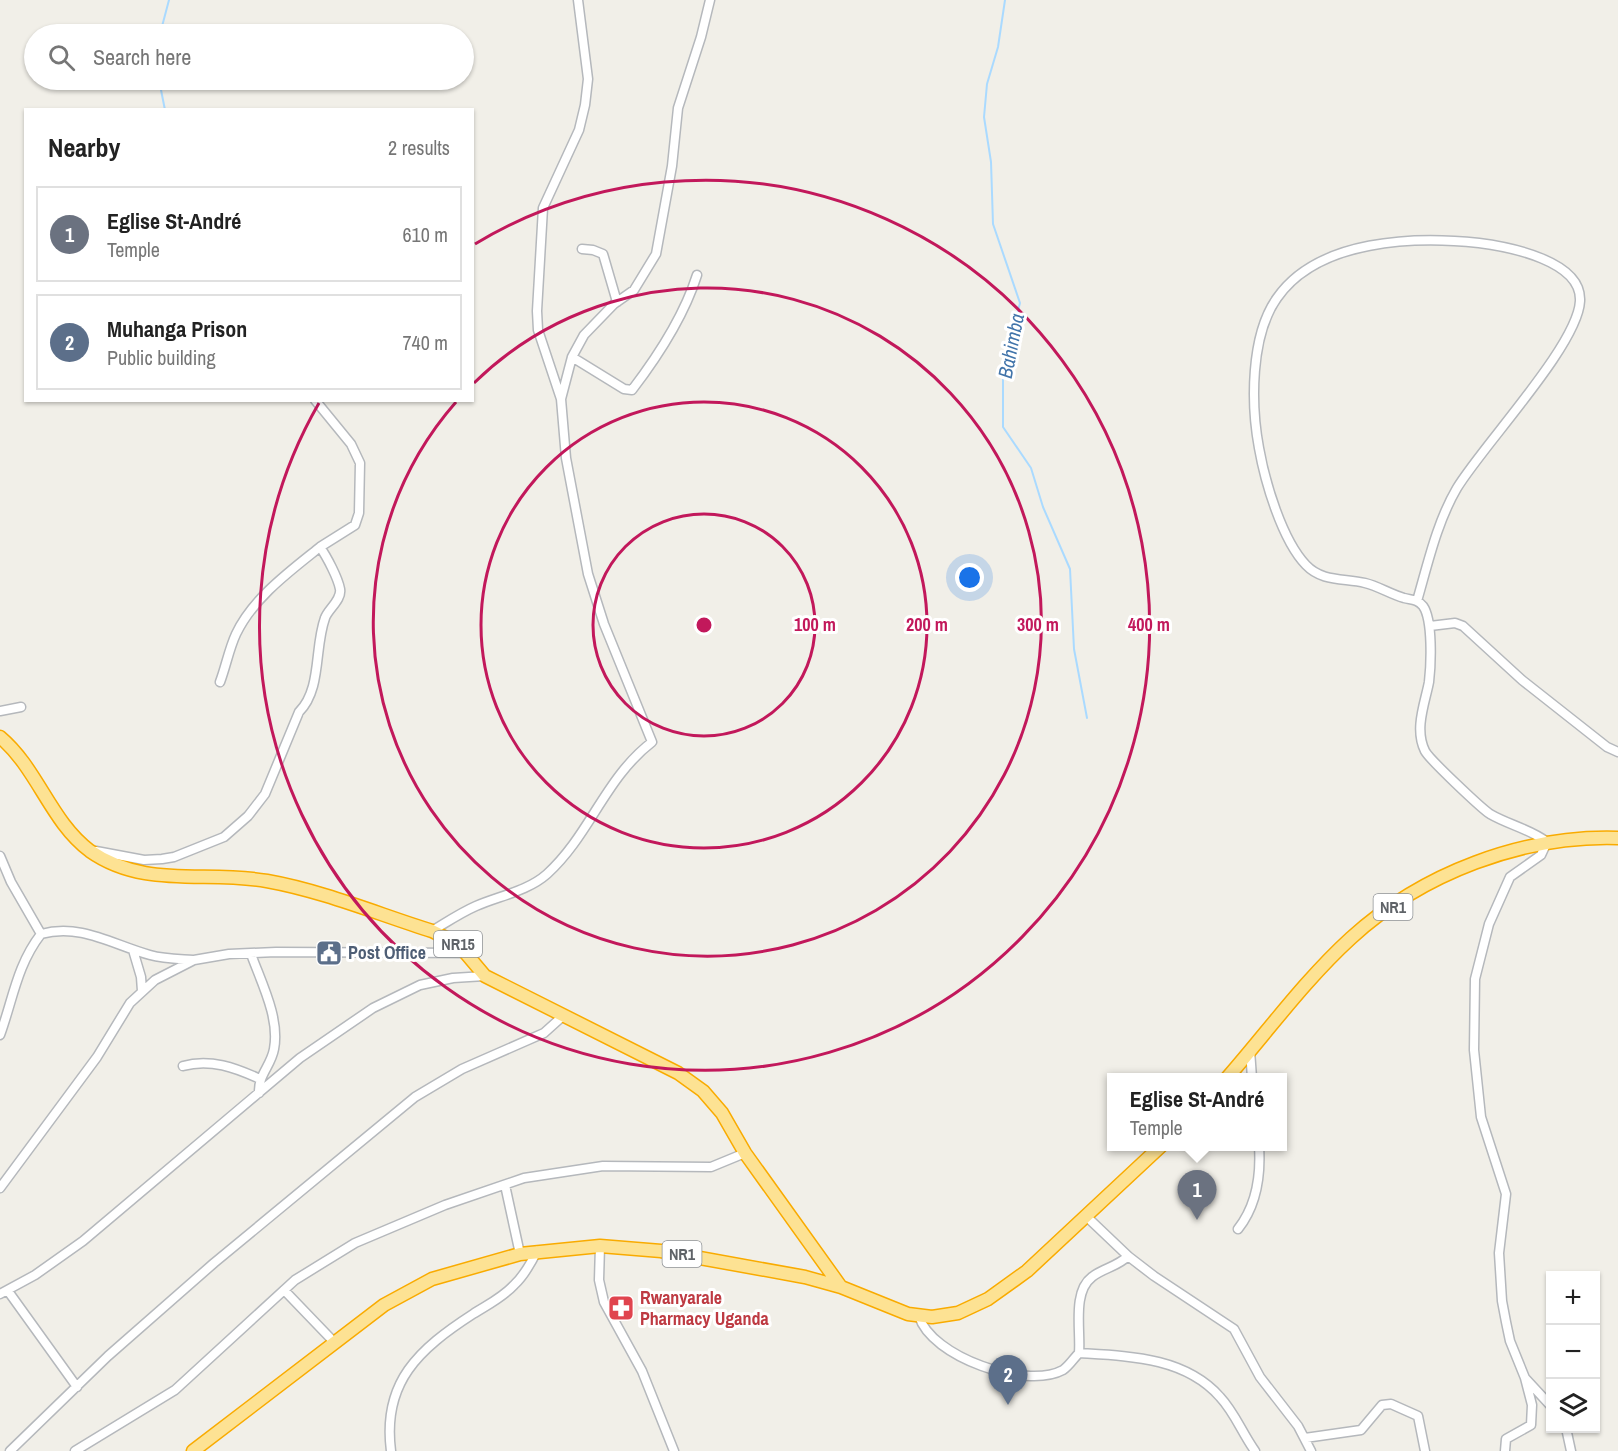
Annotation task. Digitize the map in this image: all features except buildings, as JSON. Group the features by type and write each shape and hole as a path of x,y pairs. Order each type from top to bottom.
{"highway":[{"name":"NR15","path":"0,738 25,765 59,819 89,850 117,867 134,872 172,877 266,880 432,931 449,939 467,953 485,976 660,1062 693,1083 722,1113 745,1153 841,1287"},
{"name":"NR1","path":"1230,1073 1310,979 1352,936 1399,902 1424,887 1483,860 1547,842 1618,838"},
{"name":"NR1","path":"193,1451 384,1305 432,1279 538,1250 600,1246 696,1256 805,1277 841,1287 896,1311 919,1316 946,1316 974,1308 1027,1271 1156,1151"}],"street":[{"path":"432,931 458,914 524,888 546,875 586,829 627,763 652,742 604,624 588,574 566,458 561,399 538,330 543,208 579,130 585,105 588,79 578,0"},
{"path":"561,399 572,357 584,335 617,302 634,290 656,254 672,166 678,108 710,0"},
{"path":"1417,601 1432,547 1458,487 1492,437 1551,362 1578,313 1579,290 1575,281 1560,268 1517,250 1444,241 1380,245 1336,256 1305,271 1277,297 1264,323 1254,383 1254,421 1266,477 1293,548 1304,564 1323,577 1368,583 1417,601 1426,612 1430,626 1429,675 1422,718 1422,742 1426,753 1488,813 1528,830 1547,842 1541,855 1510,877 1489,924 1474,979 1476,1080 1481,1118 1506,1194 1499,1253 1502,1300 1510,1341 1525,1378 1532,1406 1532,1425 1506,1439 1505,1451"},
{"path":"582,249 603,254 617,302"},
{"path":"572,357 624,389 632,390 665,341 686,303 696,275"},
{"path":"220,682 237,633 254,609 283,577 320,548 355,525 359,513 360,463 351,444 317,402"},
{"path":"89,850 144,860 174,857 224,837 257,804 275,771 299,711 313,692 316,655 324,618 339,595 340,589 330,562 320,548"},
{"path":"1430,626 1455,623 1463,626 1522,680 1607,747 1618,752"},
{"path":"0,711 21,707"},
{"path":"0,856 11,882 41,934"},
{"path":"0,1035 19,970 27,953 41,934 69,930 89,933 153,956 194,960"},
{"path":"133,950 141,977 142,991"},
{"path":"0,1188 97,1057 130,1003 142,991 194,960 210,956 251,954 467,953"},
{"path":"251,954 266,995 275,1033 273,1055 260,1079 260,1093"},
{"path":"77,1387 2,1293 35,1275 82,1241 326,1040 399,994 443,980 485,976"},
{"path":"10,1451 214,1263 415,1097 473,1063 544,1033 564,1015"},
{"path":"1250,1050 1252,1073"},
{"path":"183,1066 202,1063 219,1064 260,1079"},
{"path":"1239,1229 1254,1199 1260,1168 1259,1151"},
{"path":"75,1451 175,1390 284,1290 307,1272 356,1243 445,1204 548,1173 585,1167 636,1165 711,1167 745,1153"},
{"path":"505,1185 520,1254"},
{"path":"1087,1217 1128,1256 1234,1329 1260,1377 1305,1438 1311,1451"},
{"path":"600,1246 600,1280 604,1302 642,1371 674,1451"},
{"path":"391,1451 388,1432 390,1409 397,1387 412,1363 439,1338 515,1285 538,1250"},
{"path":"919,1316 925,1331 941,1347 971,1361 1027,1376 1055,1373 1064,1369 1079,1353 1079,1305 1083,1286 1090,1278 1119,1264 1128,1256"},
{"path":"284,1290 334,1342"},
{"path":"1079,1353 1133,1357 1193,1375 1221,1398 1255,1451"},
{"path":"1525,1378 1546,1400"},
{"path":"1305,1438 1361,1430 1382,1405 1391,1404 1418,1416 1425,1451"},
{"path":"1567,1433 1571,1451"}],"waterway":[{"path":"163,24 169,0"},
{"name":"Bahimba","path":"1005,0 998,47 987,84 984,117 991,162 993,224 1020,303 1003,366 1003,427 1031,468 1043,507 1070,569 1074,649 1087,718"},
{"path":"161,90 165,108"}],"place":[{"name":"Post Office","path":"329,953"},
{"name":"Eglise St-André","path":"1197,1220"},
{"name":"Rwanyarale Pharmacy Uganda","path":"621,1308"},
{"name":"Muhanga Prison","path":"1008,1405"}]}
